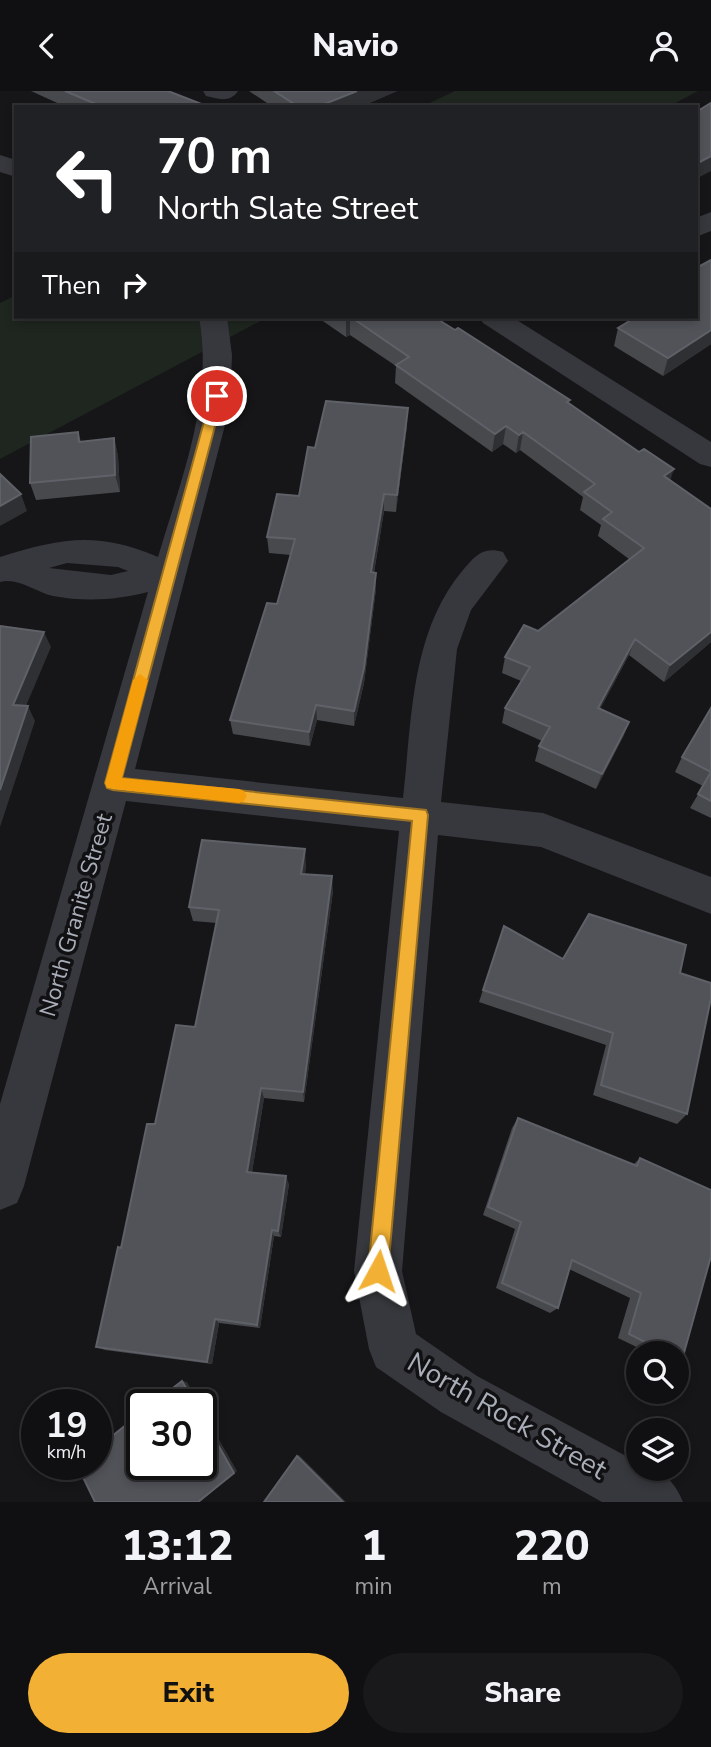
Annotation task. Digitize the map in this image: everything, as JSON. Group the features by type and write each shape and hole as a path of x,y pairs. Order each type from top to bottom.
{"street":[{"name":"North Granite Street","path":"0,1186 113,783 217,396 219,353 213,319"},
{"path":"496,319 711,456"},
{"path":"520,334 546,319"},
{"path":"420,815 439,649 445,625 472,580 491,561"},
{"path":"4,568 53,583 111,588 169,575"},
{"path":"113,783 543,829 711,896"},
{"name":"North Rock Street","path":"420,815 378,1271 394,1349 459,1394 656,1502"}],"shaded area":[{"path":"455,91 698,91 672,105 425,105"},
{"path":"14,296 14,319 264,319 0,459 0,303"}],"building":[{"path":"65,91 168,91 204,105 98,105"},
{"path":"274,91 357,91 322,105 296,105"},
{"path":"711,103 711,156 698,163 698,111"},
{"path":"711,260 711,330 668,358 618,328 633,319 698,319 698,267"},
{"path":"354,319 437,319 455,330 458,328 570,400 567,402 639,452 644,449 674,469 664,476 711,509 711,632 670,665 635,639 598,708 629,722 602,774 539,746 550,727 505,708 530,667 505,657 524,625 538,631 644,548 603,519 612,512 584,492 595,484 523,432 519,435 506,426 495,434 396,365 409,357"},
{"path":"326,401 408,408 397,495 384,494 371,572 376,573 364,668 354,711 316,705 309,732 230,720 267,603 277,604 295,539 267,537 277,494 299,496 308,447 315,448"},
{"path":"78,432 79,442 114,438 115,475 30,483 31,437"},
{"path":"0,474 21,494 0,506"},
{"path":"0,626 44,632 13,705 28,706 0,790"},
{"path":"711,708 711,772 682,757"},
{"path":"711,772 711,801 698,794"},
{"path":"202,840 305,849 301,874 332,876 303,1092 261,1088 247,1172 286,1176 278,1231 272,1230 257,1325 215,1319 207,1362 96,1347 118,1247 121,1248 147,1124 155,1124 176,1025 195,1027 219,910 189,907"},
{"path":"589,914 686,945 680,973 711,983 711,998 687,1114 601,1085 613,1033 483,990 504,926 563,959"},
{"path":"518,1118 637,1166 640,1158 711,1190 711,1256 687,1341 643,1341 629,1334 641,1293 572,1260 558,1308 502,1283 521,1222 488,1207"},
{"path":"182,1381 187,1389 172,1389"},
{"path":"126,1425 126,1480 217,1480 217,1443 234,1473 198,1502 95,1502 84,1480 112,1480 112,1436"},
{"path":"297,1456 343,1502 264,1502"}],"slow traffic":[{"path":"140,680 113,783 239,796"}],"route":[{"path":"217,396 213,419 113,783 420,815 378,1271"}]}
